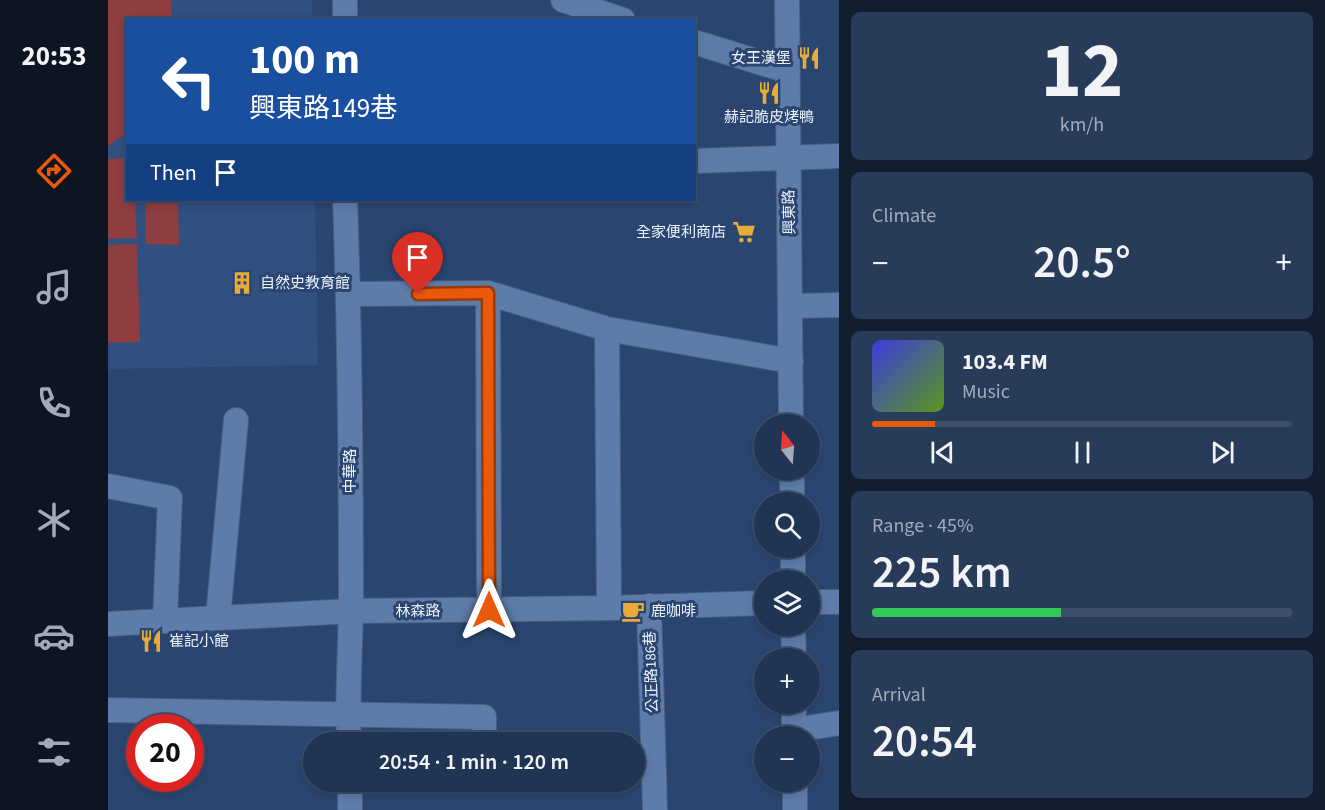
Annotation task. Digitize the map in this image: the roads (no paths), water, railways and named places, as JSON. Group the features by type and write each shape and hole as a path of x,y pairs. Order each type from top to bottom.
{"street":[{"path":"345,0 345,18"},
{"path":"563,0 614,11"},
{"name":"興東路","path":"788,0 791,414"},
{"path":"696,43 788,71"},
{"path":"696,161 839,156"},
{"name":"中華路","path":"345,201 351,611 349,732"},
{"path":"488,293 489,610"},
{"path":"348,294 488,293 607,329 790,361"},
{"path":"790,306 839,306"},
{"path":"607,329 609,608"},
{"path":"218,618 236,420"},
{"path":"108,486 170,498 165,620"},
{"path":"820,603 839,602"},
{"name":"林森路","path":"108,624 351,611 609,608 754,603"},
{"name":"公正路186巷","path":"645,732 649,606"},
{"path":"108,710 484,717 484,732"},
{"path":"820,727 839,723"},
{"name":"公正路186巷","path":"645,768 655,810"},
{"path":"350,792 350,810"},
{"path":"795,792 795,810"}],"place":[{"name":"女王漢堡","path":"809,58"},
{"name":"赫記脆皮烤鴨","path":"769,93"},
{"name":"全家便利商店","path":"744,232"},
{"name":"自然史教育館","path":"242,283"},
{"name":"鹿咖啡","path":"633,611"},
{"name":"崔記小館","path":"151,641"}]}
